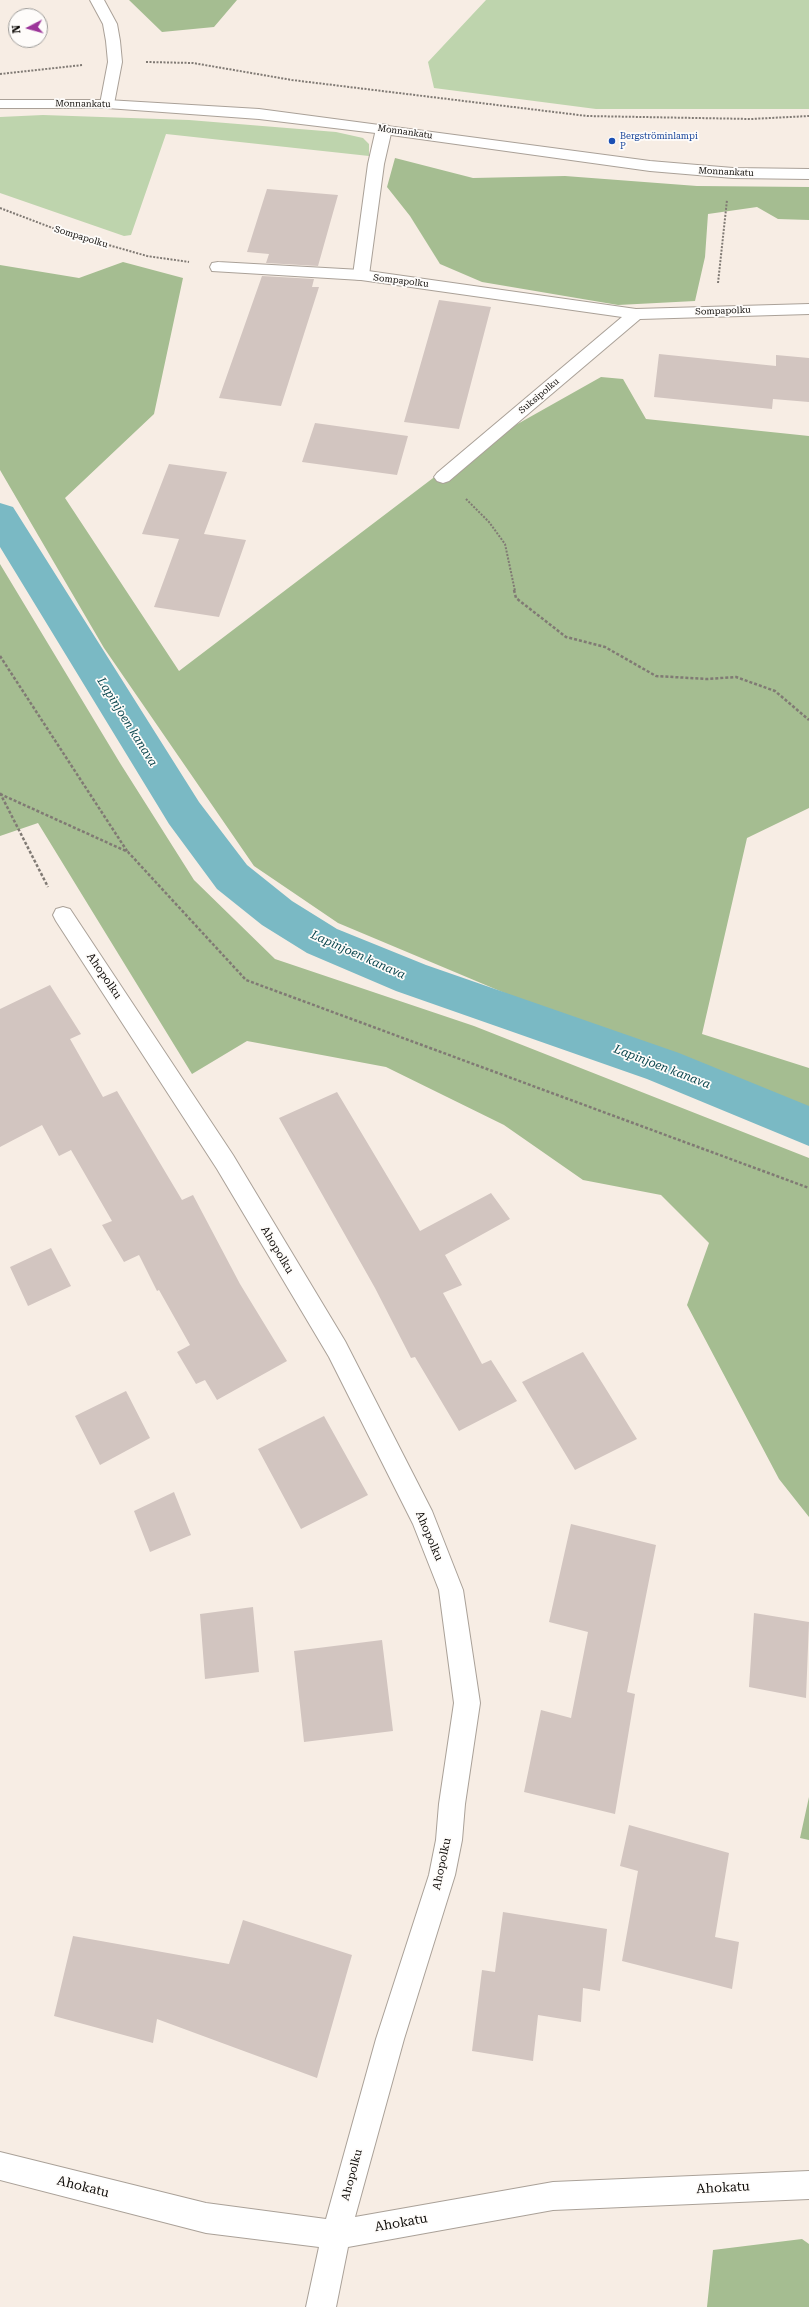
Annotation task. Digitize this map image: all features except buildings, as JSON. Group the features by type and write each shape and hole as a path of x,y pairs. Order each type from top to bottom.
{"street":[{"path":"96,0 110,24 115,62 107,104"},
{"name":"Monnankatu","path":"0,104 107,104 259,114 384,129 650,166 733,174 809,174"},
{"path":"361,275 376,164 384,129"},
{"name":"Sompapolku","path":"218,267 361,275 636,314 809,309"},
{"name":"Suksipolku","path":"443,477 636,314"},
{"name":"Ahopolku","path":"63,915 148,1041 225,1162 337,1349 423,1519 450,1590 468,1703 452,1804 449,1840 442,1875 390,2039 336,2235 321,2307"},
{"name":"Ahokatu","path":"0,2166 206,2218 336,2235 553,2196 809,2185"}],"path":[{"path":"0,74 115,62 193,63 292,80 587,116 751,119 809,116"},
{"path":"716,311 724,214 733,174"},
{"name":"Sompapolku","path":"0,208 63,232 147,256 218,267"},
{"path":"443,477 489,522 504,544 516,598 566,637 605,647 656,676 707,679 736,677 775,691 804,714 809,720"},
{"path":"0,656 128,852 246,980 809,1188"},
{"path":"0,794 128,852"},
{"path":"0,794 63,915"}],"green space":[{"path":"129,0 237,0 214,27 162,32"},
{"path":"486,0 809,0 809,109 596,109 434,88 428,62"},
{"path":"43,115 189,120 336,132 363,138 369,144 369,156 166,134 131,235 124,236 0,193 0,117"},
{"path":"395,158 473,178 565,176 697,186 809,187 809,220 778,219 757,207 708,214 705,257 695,301 618,305 482,282 440,264 410,216 387,187"},
{"path":"123,262 183,278 154,414 65,498 179,671 466,453 601,377 623,379 646,419 809,436 809,808 747,838 702,1034 809,1068 809,1108 538,1007 338,923 254,866 104,648 0,470 0,265 79,278"},
{"path":"0,564 120,763 194,880 275,959 474,1026 809,1158 809,1517 779,1479 687,1305 709,1243 661,1195 583,1180 504,1125 386,1067 247,1041 192,1074 38,823 0,836"},
{"path":"809,1797 809,1840 800,1838"},
{"path":"802,2239 809,2244 809,2307 707,2307 713,2250"}],"waterway":[{"name":"Lapinjoen kanava","path":"0,516 184,813 232,877 277,913 322,941 411,978 663,1066 809,1126"}],"place":[{"name":"Bergströminlampi P","path":"612,141"}]}
